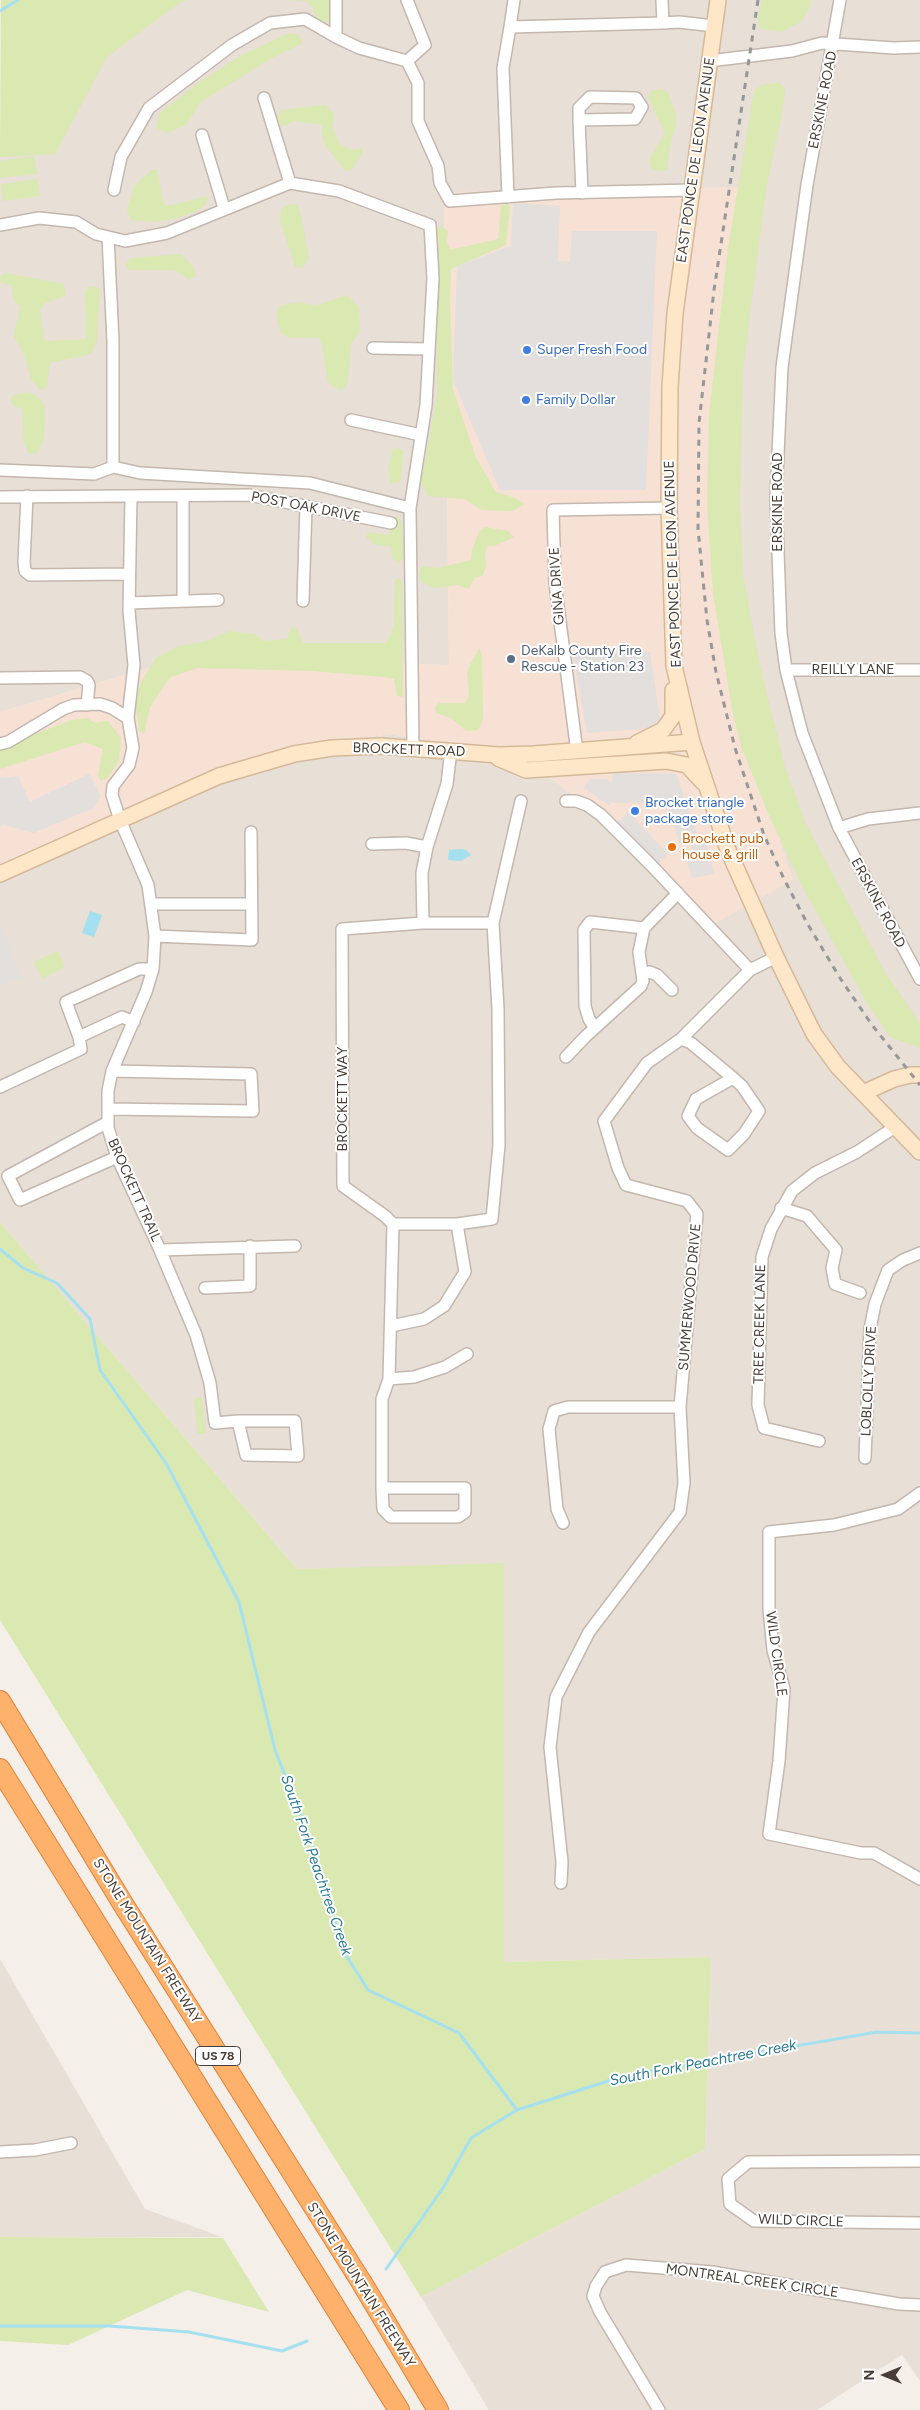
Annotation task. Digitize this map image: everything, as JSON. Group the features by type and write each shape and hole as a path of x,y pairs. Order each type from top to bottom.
{"highway":[{"name":"STONE MOUNTAIN FREEWAY","path":"0,1701 123,1904 362,2283 438,2410"},
{"name":"US 78","path":"0,1769 399,2410"},
{"path":"0,1780 76,1893"}],"main road":[{"name":"EAST PONCE DE LEON AVENUE","path":"718,0 675,320 670,387 669,508 674,666 692,742 728,850 814,1034 838,1067 920,1152"},
{"path":"625,748 663,730 673,716 674,666"},
{"name":"BROCKETT ROAD","path":"0,874 219,776 270,760 332,748 413,747 489,754 577,752 692,742"},
{"path":"489,754 526,770 666,761 687,765 707,786"},
{"path":"863,1093 894,1079 910,1075 920,1075"}],"street":[{"path":"336,0 336,36"},
{"path":"407,0 425,45 407,61"},
{"path":"508,196 503,68 514,0"},
{"path":"662,0 663,23"},
{"name":"ERSKINE ROAD","path":"840,0 807,185 782,367 776,498 781,633 786,670 802,733 839,828 920,979"},
{"path":"114,190 121,157 149,108 232,45 270,23 305,20 359,48 407,61 418,83 418,121 438,166 440,184 450,201 508,196 692,190"},
{"path":"510,27 679,22 714,26"},
{"path":"709,61 792,51 822,43 834,42 894,48 920,47"},
{"path":"579,120 635,119 642,107 636,98 590,97 579,108 579,120 582,193"},
{"path":"264,98 290,184"},
{"path":"202,135 224,208"},
{"path":"0,225 39,218 76,222 96,234 125,241 167,233 224,208 290,184 338,191 430,225 433,278 426,405 410,508 413,747"},
{"path":"108,237 113,341 113,466"},
{"path":"373,348 429,349"},
{"path":"352,420 421,435"},
{"path":"0,470 94,474 113,466 140,473 310,483 410,508"},
{"name":"POST OAK DRIVE","path":"0,496 183,497 249,495 391,523"},
{"path":"27,496 24,562 25,571 30,575 129,574"},
{"path":"120,820 112,789 129,766 132,758 133,740 128,718 134,665 129,603 131,496"},
{"path":"183,497 183,601"},
{"path":"303,601 306,506"},
{"name":"GINA DRIVE","path":"577,752 556,592 553,510 669,508"},
{"path":"129,603 218,600"},
{"name":"REILLY LANE","path":"786,670 920,670"},
{"path":"0,678 80,677 89,685 87,705"},
{"path":"0,744 8,742 62,709 74,705 100,704 112,708 128,718"},
{"path":"423,923 422,873 427,847 447,784 451,750"},
{"path":"382,1488 464,1488 465,1512 458,1517 390,1517 383,1510 382,1488 382,1399 389,1379 393,1224 457,1224 492,1219 499,1145 498,1009 494,924 521,801"},
{"path":"566,801 576,801 587,805 601,815 750,970"},
{"path":"839,828 868,819 920,813"},
{"name":"BROCKETT TRAIL","path":"120,820 148,885 155,936 153,969 146,992 112,1071 108,1091 108,1122 117,1157 160,1250 196,1335 210,1384 215,1423 238,1421 295,1421 298,1456 246,1455 238,1421"},
{"path":"155,936 252,940 251,832"},
{"path":"372,844 406,843 427,847"},
{"path":"566,1057 641,986 642,972 639,952 644,928 678,893"},
{"path":"152,904 252,904"},
{"path":"595,1028 589,1019 585,1006 584,930 590,922 644,928"},
{"name":"BROCKETT WAY","path":"393,1224 385,1216 343,1186 342,929 423,923 494,924"},
{"name":"SUMMERWOOD DRIVE","path":"561,1883 562,1862 550,1746 556,1697 589,1632 680,1512 684,1483 680,1407 697,1214 687,1201 626,1186 618,1168 604,1121 647,1063 680,1038 750,970 776,956"},
{"path":"0,1087 81,1049 79,1037 66,1002 139,969 153,969"},
{"path":"642,972 650,972 657,975 672,990"},
{"path":"79,1037 122,1017 134,1022"},
{"path":"680,1038 691,1043 733,1078 742,1086 759,1111 744,1134 728,1150 696,1128 688,1116 696,1099 733,1078"},
{"path":"108,1109 253,1111 251,1074 112,1071"},
{"path":"108,1122 8,1176 20,1200 117,1157"},
{"name":"TREE CREEK LANE","path":"819,1441 764,1428 758,1405 762,1257 781,1208 792,1191 815,1173 857,1152 895,1127"},
{"path":"781,1208 807,1216 836,1250 832,1268 834,1284 860,1293"},
{"path":"391,1326 424,1319 444,1306 465,1272 457,1224"},
{"path":"205,1288 250,1286 250,1246"},
{"path":"160,1250 296,1246"},
{"name":"LOBLOLLY DRIVE","path":"865,1458 870,1329 874,1304 888,1270 903,1260 920,1253"},
{"path":"389,1379 414,1377 446,1367 467,1354"},
{"path":"563,1523 557,1509 549,1429 550,1417 554,1412 568,1407 680,1407"},
{"name":"WILD CIRCLE","path":"920,1493 898,1509 834,1525 770,1532 769,1600 773,1650 784,1689 779,1761 769,1834 861,1853 874,1853 920,1879"},
{"path":"0,2152 35,2150 72,2143"},
{"name":"WILD CIRCLE","path":"920,2161 748,2162 728,2179 730,2204 754,2221 920,2223"},
{"name":"MONTREAL CREEK CIRCLE","path":"659,2410 600,2312 594,2296 596,2286 605,2272 626,2265 712,2272 899,2304 920,2305"}],"shaded area":[{"path":"134,0 920,0 920,2381 902,2355 817,2410 489,2410 421,2297 705,2149 711,1957 504,1962 504,1564 297,1569 0,1222 0,872 95,827 272,752 390,734 523,758 622,831 444,193 449,665 179,659 0,712 0,136"},
{"path":"744,187 719,472 764,791 793,880 705,929 622,831 523,758 390,734 272,752 95,827 0,870 0,712 179,659 449,665 444,192"},
{"path":"513,203 560,206 558,261 570,262 572,231 657,231 646,490 500,490 453,380 457,266 511,246"},
{"path":"650,652 660,719 653,728 587,733 573,655"},
{"path":"613,773 676,774 698,837 680,844 666,802 611,803 610,806 584,788 590,779 606,779 612,783"},
{"path":"89,774 100,795 94,808 33,833 4,825 0,827 0,778 18,776 30,802"},
{"path":"629,812 668,854 659,863 618,822"},
{"path":"705,838 714,874 692,878 687,863 695,854 690,843"},
{"path":"0,925 22,978 0,986"},
{"path":"0,1959 145,2209 222,2237 0,2237"}],"green space":[{"path":"1,0 14,0 14,2 18,0 187,0 178,4 107,57 55,154 0,157"},
{"path":"284,0 329,0 334,8 334,21 322,22 314,13 312,6 306,1"},
{"path":"762,0 811,0 810,7 802,21 782,32 760,29 758,18"},
{"path":"289,33 299,35 303,43 272,58 201,102 186,125 167,133 156,128 160,113 198,83 240,56"},
{"path":"780,83 785,89 784,102 766,190 743,369 740,502 743,575 760,666 785,767 805,822 886,974 920,1023 920,1048 890,1037 867,1003 803,888 768,813 742,749 732,709 713,593 707,504 709,415 728,248 754,90 763,84"},
{"path":"659,89 668,92 676,114 676,126 670,145 667,170 659,171 651,168 649,160 665,133 648,97 651,91"},
{"path":"325,105 335,115 332,127 341,145 353,150 362,148 363,152 352,169 346,171 327,148 322,136 322,125 295,121 281,126 277,117 281,110"},
{"path":"34,156 37,174 0,178 0,161"},
{"path":"157,169 164,204 167,206 209,196 206,204 195,212 174,219 155,222 131,220 127,210 134,186 152,170"},
{"path":"38,179 40,196 3,201 1,184"},
{"path":"290,204 298,205 302,219 309,258 302,268 295,267 280,221 282,209"},
{"path":"508,204 510,207 506,245 451,269 450,305 453,390 476,458 496,492 515,498 525,504 512,511 482,510 464,499 428,496 421,482 437,395 437,229 440,226 448,231 447,241 450,250 498,239 501,205"},
{"path":"181,254 191,264 197,275 189,280 174,270 130,270 125,265 131,258"},
{"path":"5,273 64,284 66,296 45,303 40,310 44,341 86,339 85,292 90,286 100,288 97,342 91,354 50,363 47,388 40,390 31,379 24,354 14,336 20,307 13,299 12,285 4,284 0,281 0,277"},
{"path":"347,295 359,307 360,332 351,344 348,382 342,391 328,383 322,344 319,338 291,338 281,334 276,314 278,308 283,305 302,302 315,306"},
{"path":"28,392 38,397 45,406 44,438 38,453 29,454 24,443 22,409 14,406 10,400 14,395"},
{"path":"399,448 403,451 401,481 391,484 388,468 393,449"},
{"path":"398,516 402,523 403,558 399,564 393,560 391,547 374,544 366,537 368,532 389,535 393,517"},
{"path":"485,527 508,531 514,537 494,546 488,546 485,551 486,567 482,576 474,578 469,589 458,585 435,588 421,582 419,573 422,566 437,568 471,560 472,550 479,532"},
{"path":"399,578 402,581 403,697 397,696 394,679 383,677 313,671 199,668 170,677 150,707 144,734 139,730 135,703 141,682 156,658 179,646 204,642 230,631 254,634 265,641 287,639 291,628 296,627 303,643 386,643 394,628 395,581"},
{"path":"479,648 482,655 483,720 478,730 466,731 451,718 436,713 435,708 439,703 465,703 469,695 467,671"},
{"path":"87,718 95,723 108,721 121,738 119,761 107,778 101,781 98,775 103,749 85,742 0,769 0,747 72,720"},
{"path":"58,951 65,967 42,979 34,962"},
{"path":"0,1222 297,1569 504,1563 504,1962 711,1957 705,2149 421,2297 0,1620"},
{"path":"202,1397 206,1434 198,1434 194,1399"},
{"path":"0,2237 223,2238 269,2312 187,2290 68,2345 0,2341"}],"water":[{"path":"462,849 471,855 461,861 448,860 449,850"},
{"path":"90,911 102,915 94,937 82,933"}],"waterway":[{"name":"South Fork Peachtree Creek","path":"0,11 18,0"},
{"name":"South Fork Peachtree Creek","path":"0,1249 23,1268 57,1283 90,1319 100,1370 166,1463 239,1602 275,1750 311,1841 344,1952 368,1990 459,2033 517,2110"},
{"name":"South Fork Peachtree Creek","path":"386,2269 443,2188 471,2138 517,2110 627,2075 877,2032 920,2033"},
{"path":"0,2326 110,2326 189,2332 282,2351 307,2341"}],"railway":[{"path":"758,0 714,290 699,423 698,529 707,620 716,672 735,748 764,835 784,879 807,923 840,978 872,1025 920,1085"}],"place":[{"name":"Super Fresh Food","path":"527,350"},
{"name":"Family Dollar","path":"526,400"},
{"name":"DeKalb County Fire Rescue - Station 23","path":"511,659"},
{"name":"Brocket triangle package store","path":"635,811"},
{"name":"Brockett pub house & grill","path":"672,847"}]}
